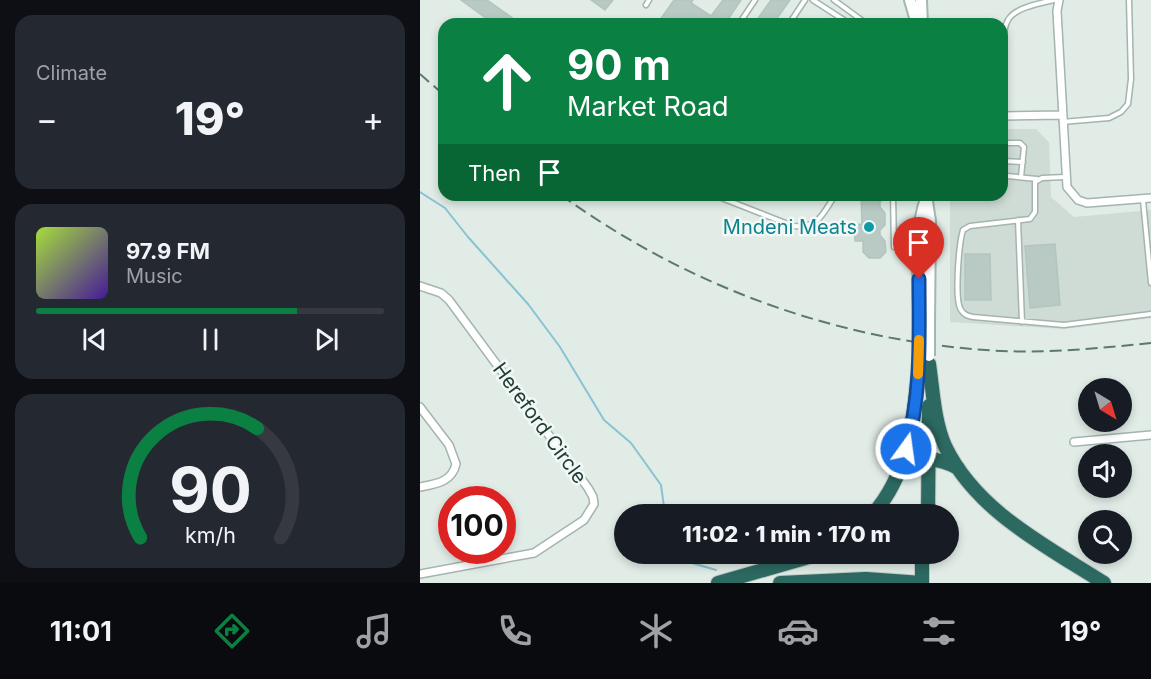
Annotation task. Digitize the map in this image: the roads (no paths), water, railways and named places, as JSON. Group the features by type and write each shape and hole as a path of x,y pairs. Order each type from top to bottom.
{"highway":[{"path":"924,360 928,504"},
{"path":"924,360 945,444 958,468 974,490 1017,526 1104,583"},
{"path":"881,504 890,493 900,472 914,416 924,360"},
{"path":"923,504 926,459"},
{"path":"900,472 908,464 926,459 949,463 958,468"},
{"path":"718,583 784,564"},
{"path":"780,583 924,578"}],"street":[{"path":"910,0 917,18"},
{"path":"920,18 921,0"},
{"path":"1059,0 1057,11 1065,177 1071,194 1078,200 1088,203 1147,198"},
{"path":"1008,116 1062,119"},
{"path":"924,360 930,221 927,201"},
{"name":"Hereford Circle","path":"420,286 441,293 449,300 588,488 594,504 576,527 534,553 420,574"},
{"path":"420,407 449,446 456,464 450,477 439,483 420,486"},
{"path":"1074,442 1151,435"}],"lane":[{"path":"646,5 650,0"},
{"path":"743,18 755,0"},
{"path":"793,18 806,0"},
{"path":"813,0 841,18"},
{"path":"834,0 859,18"},
{"path":"1008,20 1012,14 1023,7 1054,0"},
{"path":"1062,119 1109,118 1122,112 1128,104 1131,79 1129,0"},
{"path":"1008,143 1022,144 1024,151 1021,177"},
{"path":"1008,161 1023,162"},
{"path":"1008,176 1038,179 1065,177"},
{"path":"1038,179 1033,186 1034,217 976,225 963,230 959,308 966,316 1064,325 1151,314"},
{"path":"1147,198 1151,283"},
{"path":"729,201 793,226 802,227 809,226 820,218 831,201"},
{"path":"893,201 894,247"},
{"path":"1018,220 1022,322"}],"waterway":[{"path":"420,192 445,208 528,304 560,347 604,420 631,443 661,485 664,504"},
{"path":"695,564 716,570"}],"railway":[{"path":"420,74 438,90"},
{"path":"570,201 610,228 715,283 770,305 826,323 942,346 1001,351 1057,351 1151,343"}],"place":[{"name":"Mndeni Meats","path":"869,227"}]}
